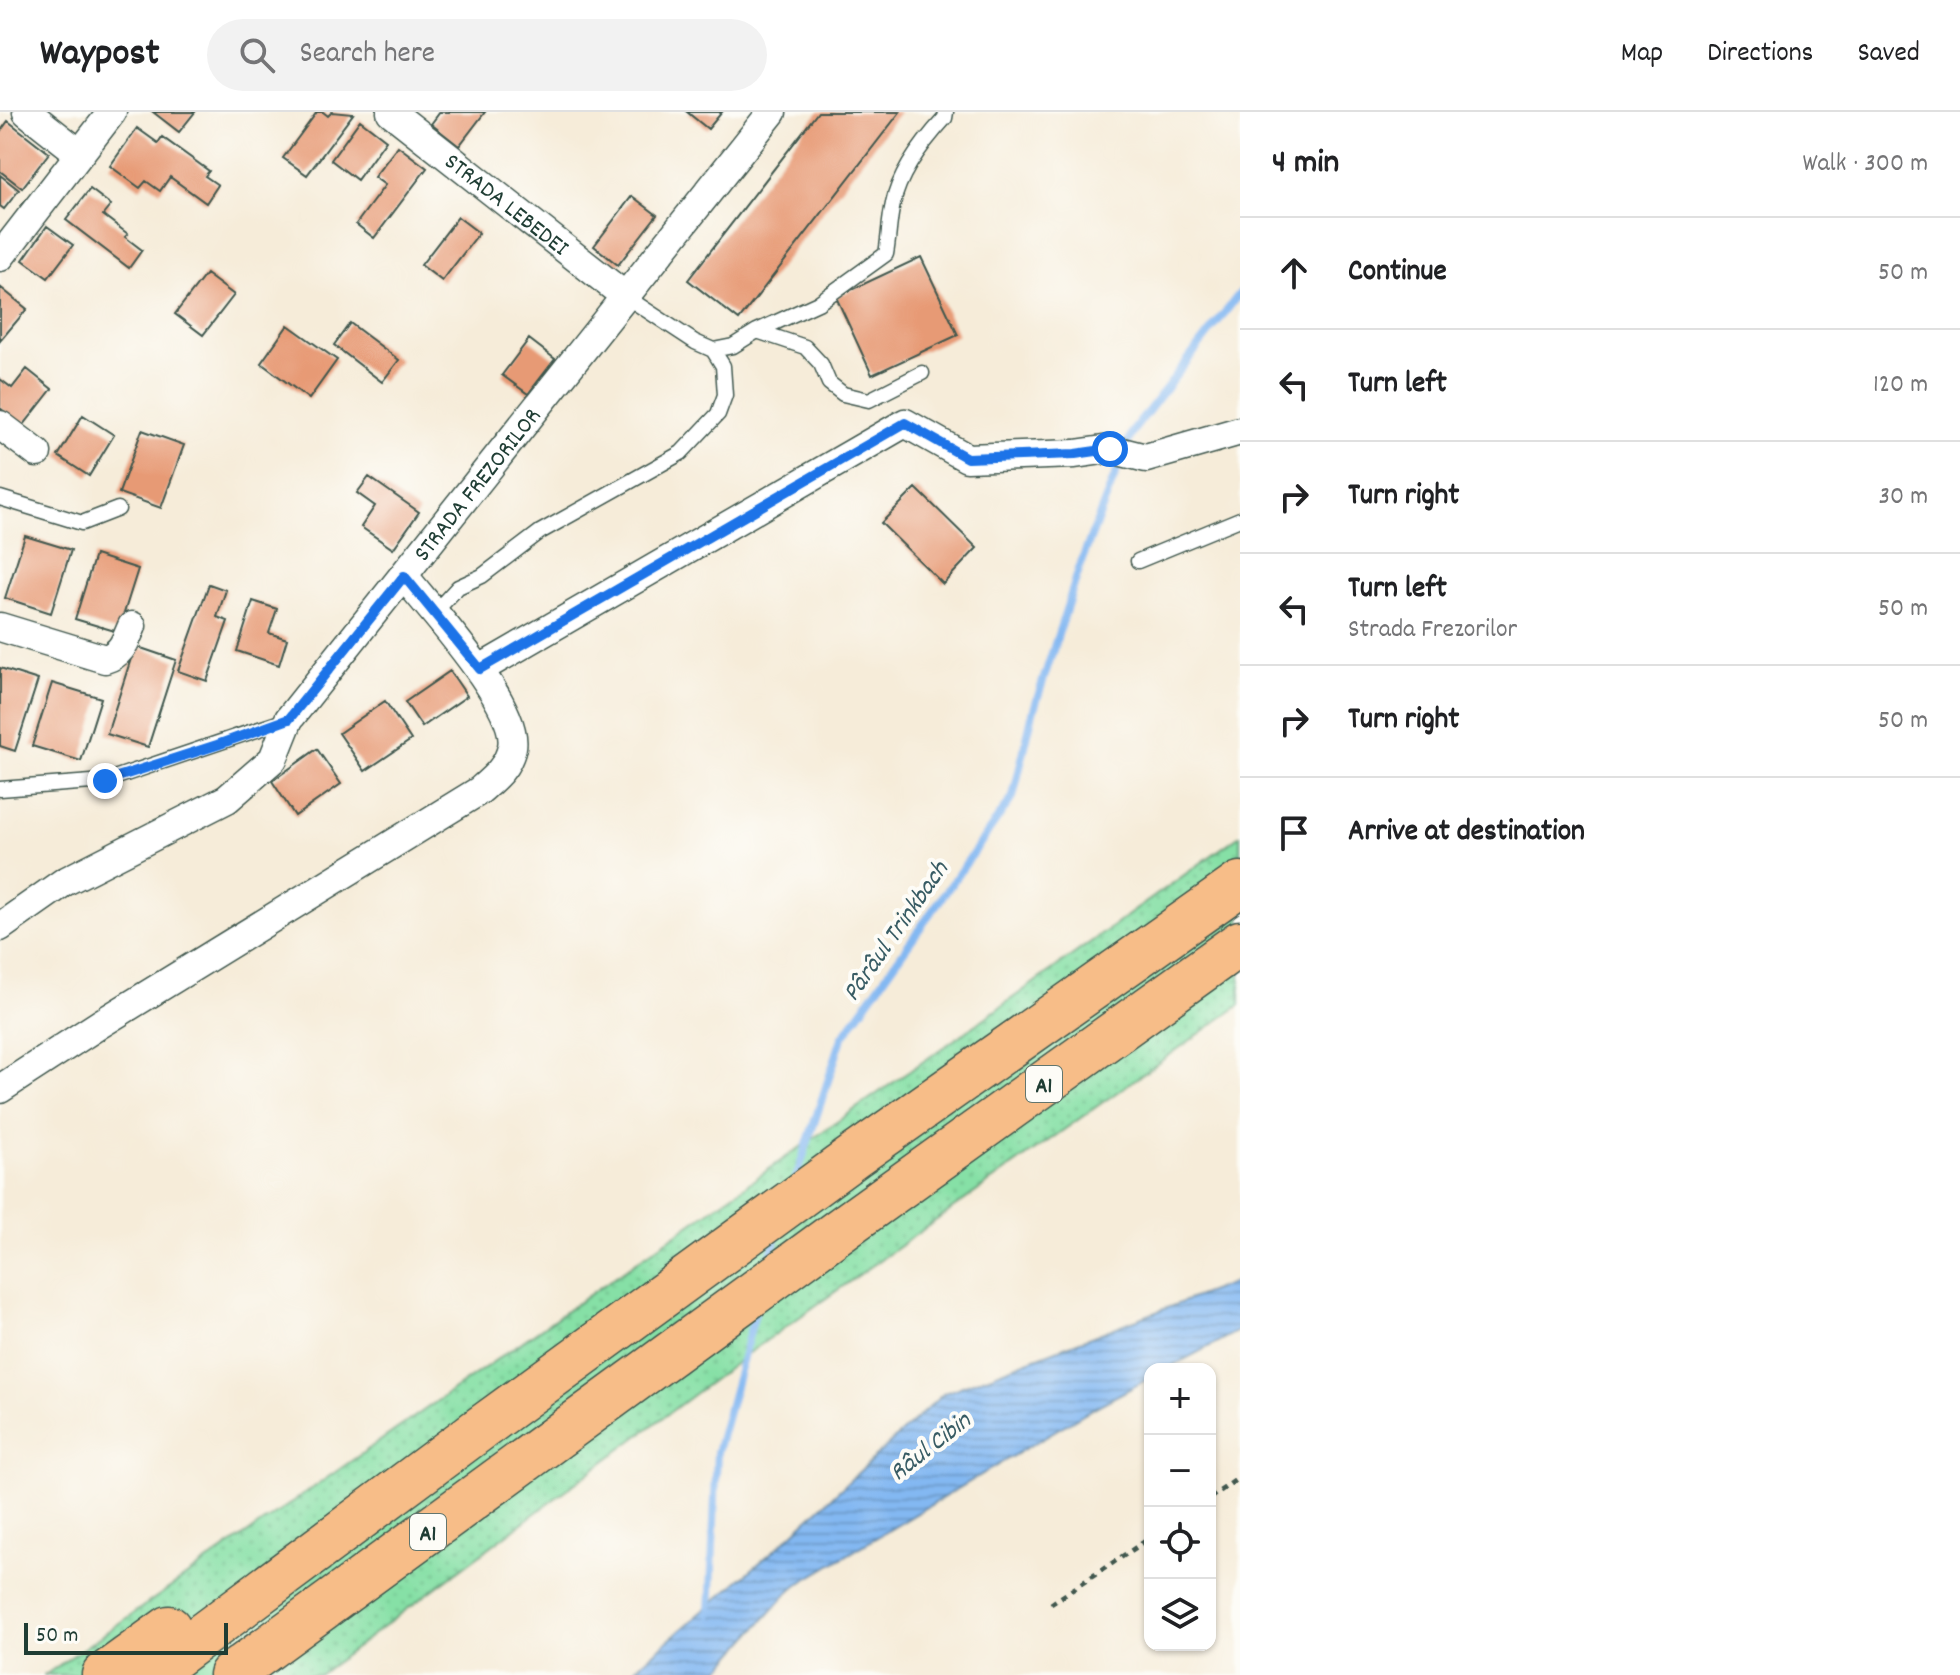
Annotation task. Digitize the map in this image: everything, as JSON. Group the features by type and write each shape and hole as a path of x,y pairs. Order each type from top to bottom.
{"highway":[{"name":"A1","path":"149,1675 856,1155 1240,884"},
{"name":"A1","path":"231,1675 847,1225 1240,943"},
{"path":"268,1675 513,1493 615,1396"},
{"path":"104,1675 271,1555 358,1497 453,1441 477,1431"}],"street":[{"path":"27,112 79,153"},
{"path":"0,257 112,112"},
{"name":"STRADA LEBEDEI","path":"391,112 625,296"},
{"name":"STRADA FREZORILOR","path":"0,927 64,882 227,799 273,759 289,719 772,112"},
{"path":"480,669 905,423 967,458 1075,454 1110,449 1142,457 1240,431"},
{"path":"0,425 37,453"},
{"path":"0,1089 479,791 503,770 513,745 510,723 480,669 404,576"},
{"path":"0,627 105,659 116,656 124,647 132,626"}],"lane":[{"path":"713,350 733,346 757,331 818,303 886,254 893,204 901,182 916,154 945,118 946,112"},
{"path":"434,613 458,587 482,576 540,532 681,453 718,414 725,395 723,366 713,350 695,342 625,296"},
{"path":"757,331 805,347 821,364 829,383 843,394 869,400 922,373"},
{"path":"0,498 82,523 118,509"},
{"path":"1138,561 1240,519"},
{"path":"0,789 105,781 289,719"}],"path":[{"path":"1216,1494 1240,1477"},
{"path":"1051,1604 1144,1542"}],"green space":[{"path":"1240,835 1240,1005 753,1350 319,1675 45,1675 964,1033"}],"water":[{"name":"Râul Cibin","path":"1240,1280 1240,1330 1178,1363 1144,1363 1144,1381 1088,1411 792,1588 715,1675 628,1675 778,1547 944,1393"}],"building":[{"path":"153,112 195,112 179,132"},
{"path":"317,112 328,116 332,112 353,114 307,175 283,158"},
{"path":"440,112 485,112 459,146 431,124"},
{"path":"687,112 722,112 708,129"},
{"path":"818,112 900,112 739,320 688,280"},
{"path":"360,120 386,140 357,180 331,160"},
{"path":"8,121 49,153 22,188 0,171 0,132"},
{"path":"137,128 158,143 162,137 209,171 205,176 218,185 206,203 170,177 160,191 146,181 140,188 110,166"},
{"path":"398,146 427,168 374,238 356,224 385,185 374,177"},
{"path":"0,175 19,190 4,209 0,206"},
{"path":"90,189 111,205 103,215 128,234 125,237 142,250 129,268 66,220"},
{"path":"632,196 657,215 618,265 594,246"},
{"path":"458,217 479,233 442,281 421,265"},
{"path":"47,226 73,245 48,278 23,260"},
{"path":"921,257 958,335 872,375 836,297"},
{"path":"206,274 234,295 203,335 175,314"},
{"path":"0,287 27,309 0,341"},
{"path":"350,323 399,360 382,382 334,345"},
{"path":"288,325 337,360 309,399 261,363"},
{"path":"529,339 555,359 528,394 502,375"},
{"path":"27,369 52,389 23,426 0,408 0,379 12,388"},
{"path":"83,415 114,435 89,476 58,456"},
{"path":"142,430 184,445 161,508 119,493"},
{"path":"369,477 419,512 393,549 361,527 375,506 357,493"},
{"path":"916,488 977,548 943,584 881,523"},
{"path":"25,536 71,550 51,613 5,598"},
{"path":"95,555 138,569 118,632 75,619"},
{"path":"209,584 226,590 217,617 228,621 207,681 178,671"},
{"path":"253,601 277,609 269,633 287,639 279,665 237,651"},
{"path":"135,646 176,660 148,747 107,734"},
{"path":"0,668 38,680 15,751 0,746"},
{"path":"450,671 467,696 422,727 405,702"},
{"path":"52,683 101,698 81,761 32,746"},
{"path":"385,701 411,740 365,771 339,733"},
{"path":"317,749 341,784 295,816 272,781"}],"waterway":[{"name":"Pârâul Trinkbach","path":"796,1178 842,1038 1013,797 1033,712 1082,560 1132,432 1240,293"},
{"name":"Pârâul Trinkbach","path":"769,1261 778,1232"},
{"name":"Pârâul Trinkbach","path":"710,1614 717,1452 755,1313"}],"route":[{"path":"105,781 289,719 404,576 480,669 905,423 967,458 1075,454 1110,449"}]}
